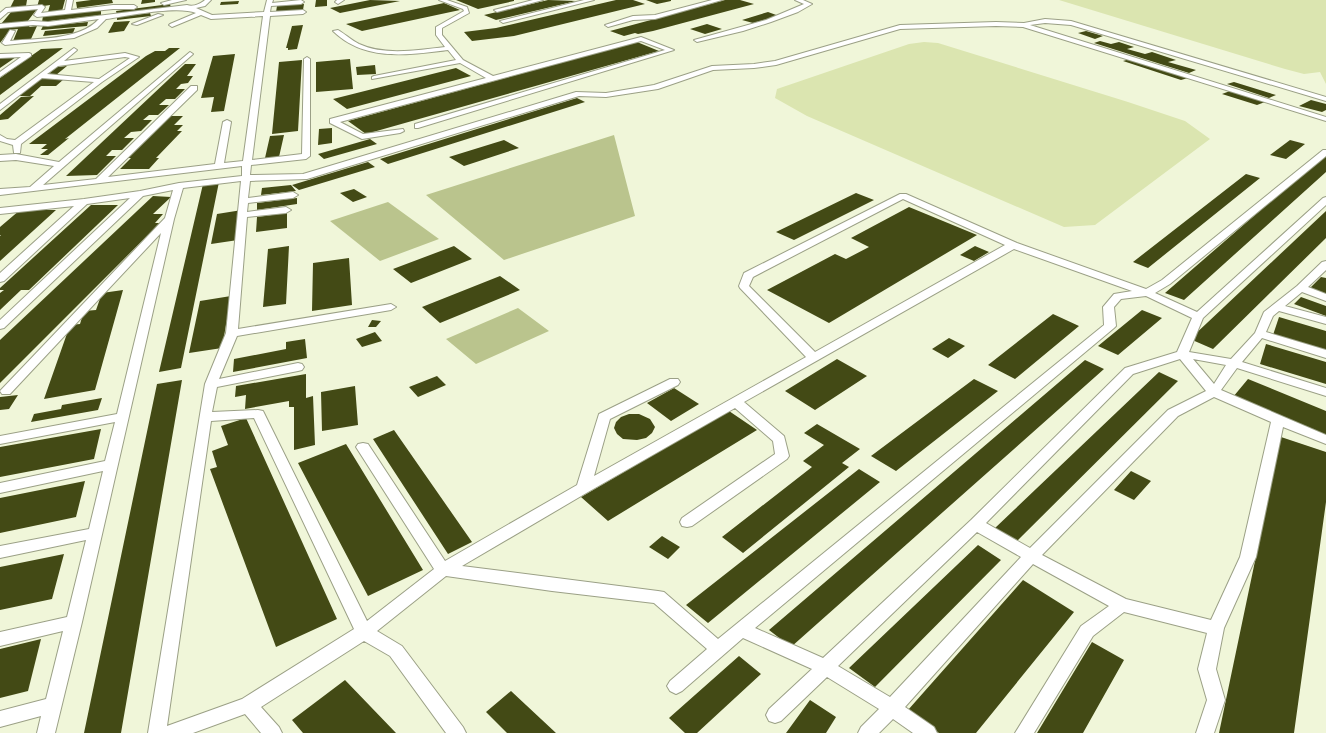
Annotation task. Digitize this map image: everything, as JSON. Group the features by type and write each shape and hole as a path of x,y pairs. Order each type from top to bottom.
{"lane":[{"path":"29,8 32,0"},
{"path":"12,31 4,43 72,36 95,27 119,0"},
{"path":"163,0 175,2 211,17 269,6 301,2"},
{"path":"37,15 113,7 134,7 183,0"},
{"path":"135,24 159,15 192,9 203,5 208,0"},
{"path":"442,0 465,8 467,12 439,27 439,35 461,60 493,79"},
{"path":"497,10 540,0"},
{"path":"503,21 591,0"},
{"path":"608,25 633,18 655,17 719,0"},
{"path":"697,40 736,32 786,16 809,4 798,0"},
{"path":"68,12 71,1"},
{"path":"269,6 303,12"},
{"path":"157,733 205,418 212,384 232,334 243,215 246,163 262,54 264,27 269,6"},
{"path":"0,17 6,10 42,7 33,23"},
{"path":"0,26 33,23 48,24 103,17 192,9"},
{"path":"172,25 201,13"},
{"path":"0,211 84,202 140,194 179,186 246,178 304,177 579,94 606,95 655,87 712,68 754,66 776,63 900,27 1023,24 1045,21 1071,23 1326,99"},
{"path":"1023,24 1326,119"},
{"path":"336,31 357,46 377,51 417,51 451,48"},
{"path":"400,131 362,137 333,121 641,39 672,50 418,126"},
{"path":"0,108 74,50"},
{"path":"34,189 190,54"},
{"path":"0,56 29,55 0,75"},
{"path":"16,157 17,143 100,81 136,57 125,55 56,64"},
{"path":"0,192 306,156 307,59"},
{"path":"374,78 461,60"},
{"path":"40,76 100,81"},
{"path":"99,181 194,88"},
{"path":"219,166 227,122"},
{"path":"2,139 17,143"},
{"path":"676,686 718,649 1110,326 1108,307 1118,296 1147,292 1166,282 1326,152"},
{"path":"0,158 16,157 61,165"},
{"path":"46,733 74,622 121,417 169,219 179,186"},
{"path":"0,326 140,194"},
{"path":"244,200 292,195"},
{"path":"813,357 744,286 748,275 903,196 1013,245 1147,292 1198,317"},
{"path":"1182,354 1198,317 1326,200"},
{"path":"0,279 84,202"},
{"path":"243,215 286,210"},
{"path":"6,391 169,219"},
{"path":"170,733 248,705 364,632 443,570 583,488 1013,245"},
{"path":"867,733 892,708 1031,556 1173,413 1214,392 1234,363 1260,334 1268,314 1324,268"},
{"path":"1301,288 1326,298"},
{"path":"232,334 391,307"},
{"path":"1277,307 1326,321"},
{"path":"1260,334 1326,354"},
{"path":"1182,354 1214,392 1278,421 1326,440"},
{"path":"775,715 976,524 1129,371 1182,354 1234,363 1326,392"},
{"path":"212,384 298,367"},
{"path":"583,488 604,417 674,382"},
{"path":"686,522 782,456 779,439 735,402"},
{"path":"205,418 258,414 364,632 396,651 457,733"},
{"path":"0,440 121,417"},
{"path":"1204,733 1216,700 1207,669 1216,628 1248,557 1278,421"},
{"path":"363,447 443,570 658,598 718,649"},
{"path":"0,488 110,465"},
{"path":"976,524 1031,556 1122,605 1216,628"},
{"path":"0,552 95,533"},
{"path":"1024,733 1087,631 1122,605"},
{"path":"0,639 74,622"},
{"path":"742,630 826,667 892,708 928,733"},
{"path":"0,719 53,705"},
{"path":"248,705 273,733"}],"shaded area":[{"path":"1059,0 1326,0 1326,84 1320,72 1304,74 1285,69"},
{"path":"924,42 938,43 1185,121 1210,139 1095,225 1064,227 807,116 775,98 777,89 909,44"},
{"path":"614,135 635,216 504,260 426,195"},
{"path":"388,202 439,239 380,261 330,221"},
{"path":"518,308 549,331 476,364 446,339"}],"building":[{"path":"14,0 27,0 26,6 10,8"},
{"path":"39,0 65,0 62,11 48,12 50,5 37,7"},
{"path":"112,0 113,3 77,8 76,2"},
{"path":"142,0 155,0 155,2 141,4"},
{"path":"316,0 327,0 327,6 315,7"},
{"path":"370,0 400,1 340,13 330,8"},
{"path":"456,0 514,0 514,1 478,9"},
{"path":"548,0 576,1 496,20 484,15"},
{"path":"616,0 633,0 645,4 514,36 472,41 464,32 496,28"},
{"path":"646,0 671,0 671,1 657,4"},
{"path":"725,0 740,0 754,4 638,34 635,33 624,36 610,31"},
{"path":"239,1 238,4 220,5 221,2"},
{"path":"444,3 460,10 362,31 346,24"},
{"path":"170,4 171,8 117,15 116,11"},
{"path":"304,4 303,10 276,12 277,6"},
{"path":"37,9 27,22 1,24 12,11"},
{"path":"101,9 101,15 42,22 43,16"},
{"path":"768,12 779,16 753,23 742,20"},
{"path":"150,13 151,16 117,20 117,17"},
{"path":"130,21 124,31 108,33 114,22"},
{"path":"88,22 87,26 41,30 43,26"},
{"path":"31,24 29,27 37,26 31,39 13,41 18,29 10,30 0,43 0,27"},
{"path":"707,24 722,29 705,34 690,29"},
{"path":"303,25 297,49 288,50 288,48 286,48 292,26"},
{"path":"75,28 73,33 43,36 45,31"},
{"path":"1086,31 1103,36 1095,39 1078,33"},
{"path":"1100,41 1111,44 1119,42 1134,47 1127,49 1145,54 1152,52 1176,60 1168,62 1196,70 1189,73 1094,43"},
{"path":"637,42 659,51 366,134 348,121"},
{"path":"63,48 0,95 0,78 41,49"},
{"path":"169,48 180,48 65,139 69,138 48,155 40,155 48,149 41,149 47,144 29,144 146,56 155,51 165,51"},
{"path":"235,54 224,111 211,112 214,97 201,98 213,56"},
{"path":"16,57 0,68 0,58"},
{"path":"350,59 353,89 316,92 316,62"},
{"path":"1130,59 1188,78 1181,80 1123,61"},
{"path":"302,60 298,131 272,134 279,62"},
{"path":"185,64 196,64 187,76 193,76 188,83 181,84 176,89 185,89 175,99 166,99 159,105 169,105 158,115 149,115 143,120 152,120 141,131 131,132 124,138 134,138 122,150 112,150 106,156 116,156 97,175 66,176"},
{"path":"375,65 376,74 357,75 356,67"},
{"path":"67,66 56,75 46,76 57,67"},
{"path":"456,68 471,76 347,109 333,99"},
{"path":"38,79 64,79 56,86 41,86 30,96 17,96"},
{"path":"1234,82 1276,95 1269,98 1227,84"},
{"path":"1230,91 1265,102 1257,105 1222,94"},
{"path":"34,96 8,119 0,120 0,115 21,97"},
{"path":"577,98 585,102 388,164 380,159"},
{"path":"1311,100 1326,104 1326,110 1322,112 1299,106"},
{"path":"170,116 183,116 174,125 183,125 177,131 182,131 156,158 159,158 149,169 120,169 131,158 127,158"},
{"path":"332,128 332,143 318,145 319,129"},
{"path":"284,135 279,157 265,158 270,136"},
{"path":"370,139 377,144 324,159 318,154"},
{"path":"504,140 519,148 464,166 449,157"},
{"path":"1290,140 1305,144 1286,159 1270,155"},
{"path":"1323,156 1326,157 1326,172 1184,300 1165,293"},
{"path":"368,162 375,167 299,190 292,185"},
{"path":"1246,174 1260,178 1148,268 1133,262"},
{"path":"219,182 181,368 159,372 203,184"},
{"path":"291,185 296,191 261,195 262,188"},
{"path":"354,189 367,197 353,202 340,193"},
{"path":"856,193 874,200 794,240 776,232"},
{"path":"153,196 171,197 153,214 163,214 155,223 160,223 0,383 0,340"},
{"path":"297,198 297,204 257,210 257,203"},
{"path":"91,205 118,205 29,290 21,290 0,310 0,293 4,290 0,290 0,288"},
{"path":"909,207 977,235 829,323 767,290 835,254 846,259 869,247 851,238"},
{"path":"20,210 56,210 0,261 0,227"},
{"path":"242,210 238,240 211,244 217,214"},
{"path":"1326,211 1326,238 1213,349 1190,339"},
{"path":"287,213 287,228 256,232 257,217"},
{"path":"289,246 286,304 263,307 268,249"},
{"path":"454,246 472,259 411,283 393,269"},
{"path":"975,246 989,252 974,261 960,255"},
{"path":"349,258 352,305 312,311 313,263"},
{"path":"500,276 520,290 440,323 422,307"},
{"path":"1321,277 1326,278 1326,296 1308,290"},
{"path":"123,290 95,390 44,399 70,325 80,324 84,311 96,310 102,293"},
{"path":"231,296 222,348 189,353 200,301"},
{"path":"1301,297 1326,306 1326,316 1294,304"},
{"path":"1142,310 1162,318 1118,355 1098,346"},
{"path":"1053,314 1079,326 1015,379 988,365"},
{"path":"1279,317 1326,331 1326,351 1273,335"},
{"path":"372,320 381,321 376,327 368,327"},
{"path":"375,332 382,341 362,347 356,339"},
{"path":"949,338 965,346 948,358 932,349"},
{"path":"305,339 307,358 233,372 234,359 286,349 286,342"},
{"path":"1266,344 1326,362 1326,384 1260,364"},
{"path":"837,359 867,376 815,410 785,391"},
{"path":"1085,360 1104,369 791,647 769,630"},
{"path":"1159,372 1178,381 1016,542 994,529"},
{"path":"306,374 306,398 313,396 315,445 294,450 294,407 289,407 289,401 245,409 246,395 235,397 236,386"},
{"path":"437,376 446,385 418,397 409,387"},
{"path":"974,379 998,391 896,471 871,456"},
{"path":"1248,379 1326,411 1326,437 1233,397"},
{"path":"182,380 121,733 84,733 157,384"},
{"path":"355,386 358,425 322,431 321,392"},
{"path":"674,388 699,404 671,421 647,403"},
{"path":"18,395 9,409 0,410 0,397"},
{"path":"102,398 98,410 31,422 34,414 61,409 62,405"},
{"path":"729,411 757,430 608,521 581,497"},
{"path":"629,414 639,414 650,419 655,427 652,433 646,438 637,440 623,439 617,434 614,428 616,422 621,417"},
{"path":"246,418 337,619 276,647 210,469 217,467 212,451 228,445 221,426"},
{"path":"817,424 860,449 842,463 849,467 743,553 722,537 812,467 803,461 824,445 804,433"},
{"path":"101,429 94,459 0,477 0,447"},
{"path":"394,430 472,542 448,554 373,439"},
{"path":"1281,437 1326,452 1326,502 1294,733 1219,733"},
{"path":"346,444 423,570 368,596 298,463"},
{"path":"859,469 880,482 708,623 686,605"},
{"path":"1131,471 1151,481 1134,500 1114,490"},
{"path":"85,481 76,517 0,533 0,498"},
{"path":"662,536 680,547 668,559 649,547"},
{"path":"978,545 1001,560 875,687 849,668"},
{"path":"64,554 52,599 0,610 0,567"},
{"path":"1023,580 1074,612 976,733 939,733 908,710"},
{"path":"41,639 28,691 0,698 0,649"},
{"path":"1092,642 1124,660 1083,733 1037,733"},
{"path":"739,656 761,674 697,733 685,733 669,718"},
{"path":"345,680 396,733 303,733 292,720"},
{"path":"511,691 556,733 507,733 486,712"},
{"path":"810,700 836,717 826,733 786,733"}]}
